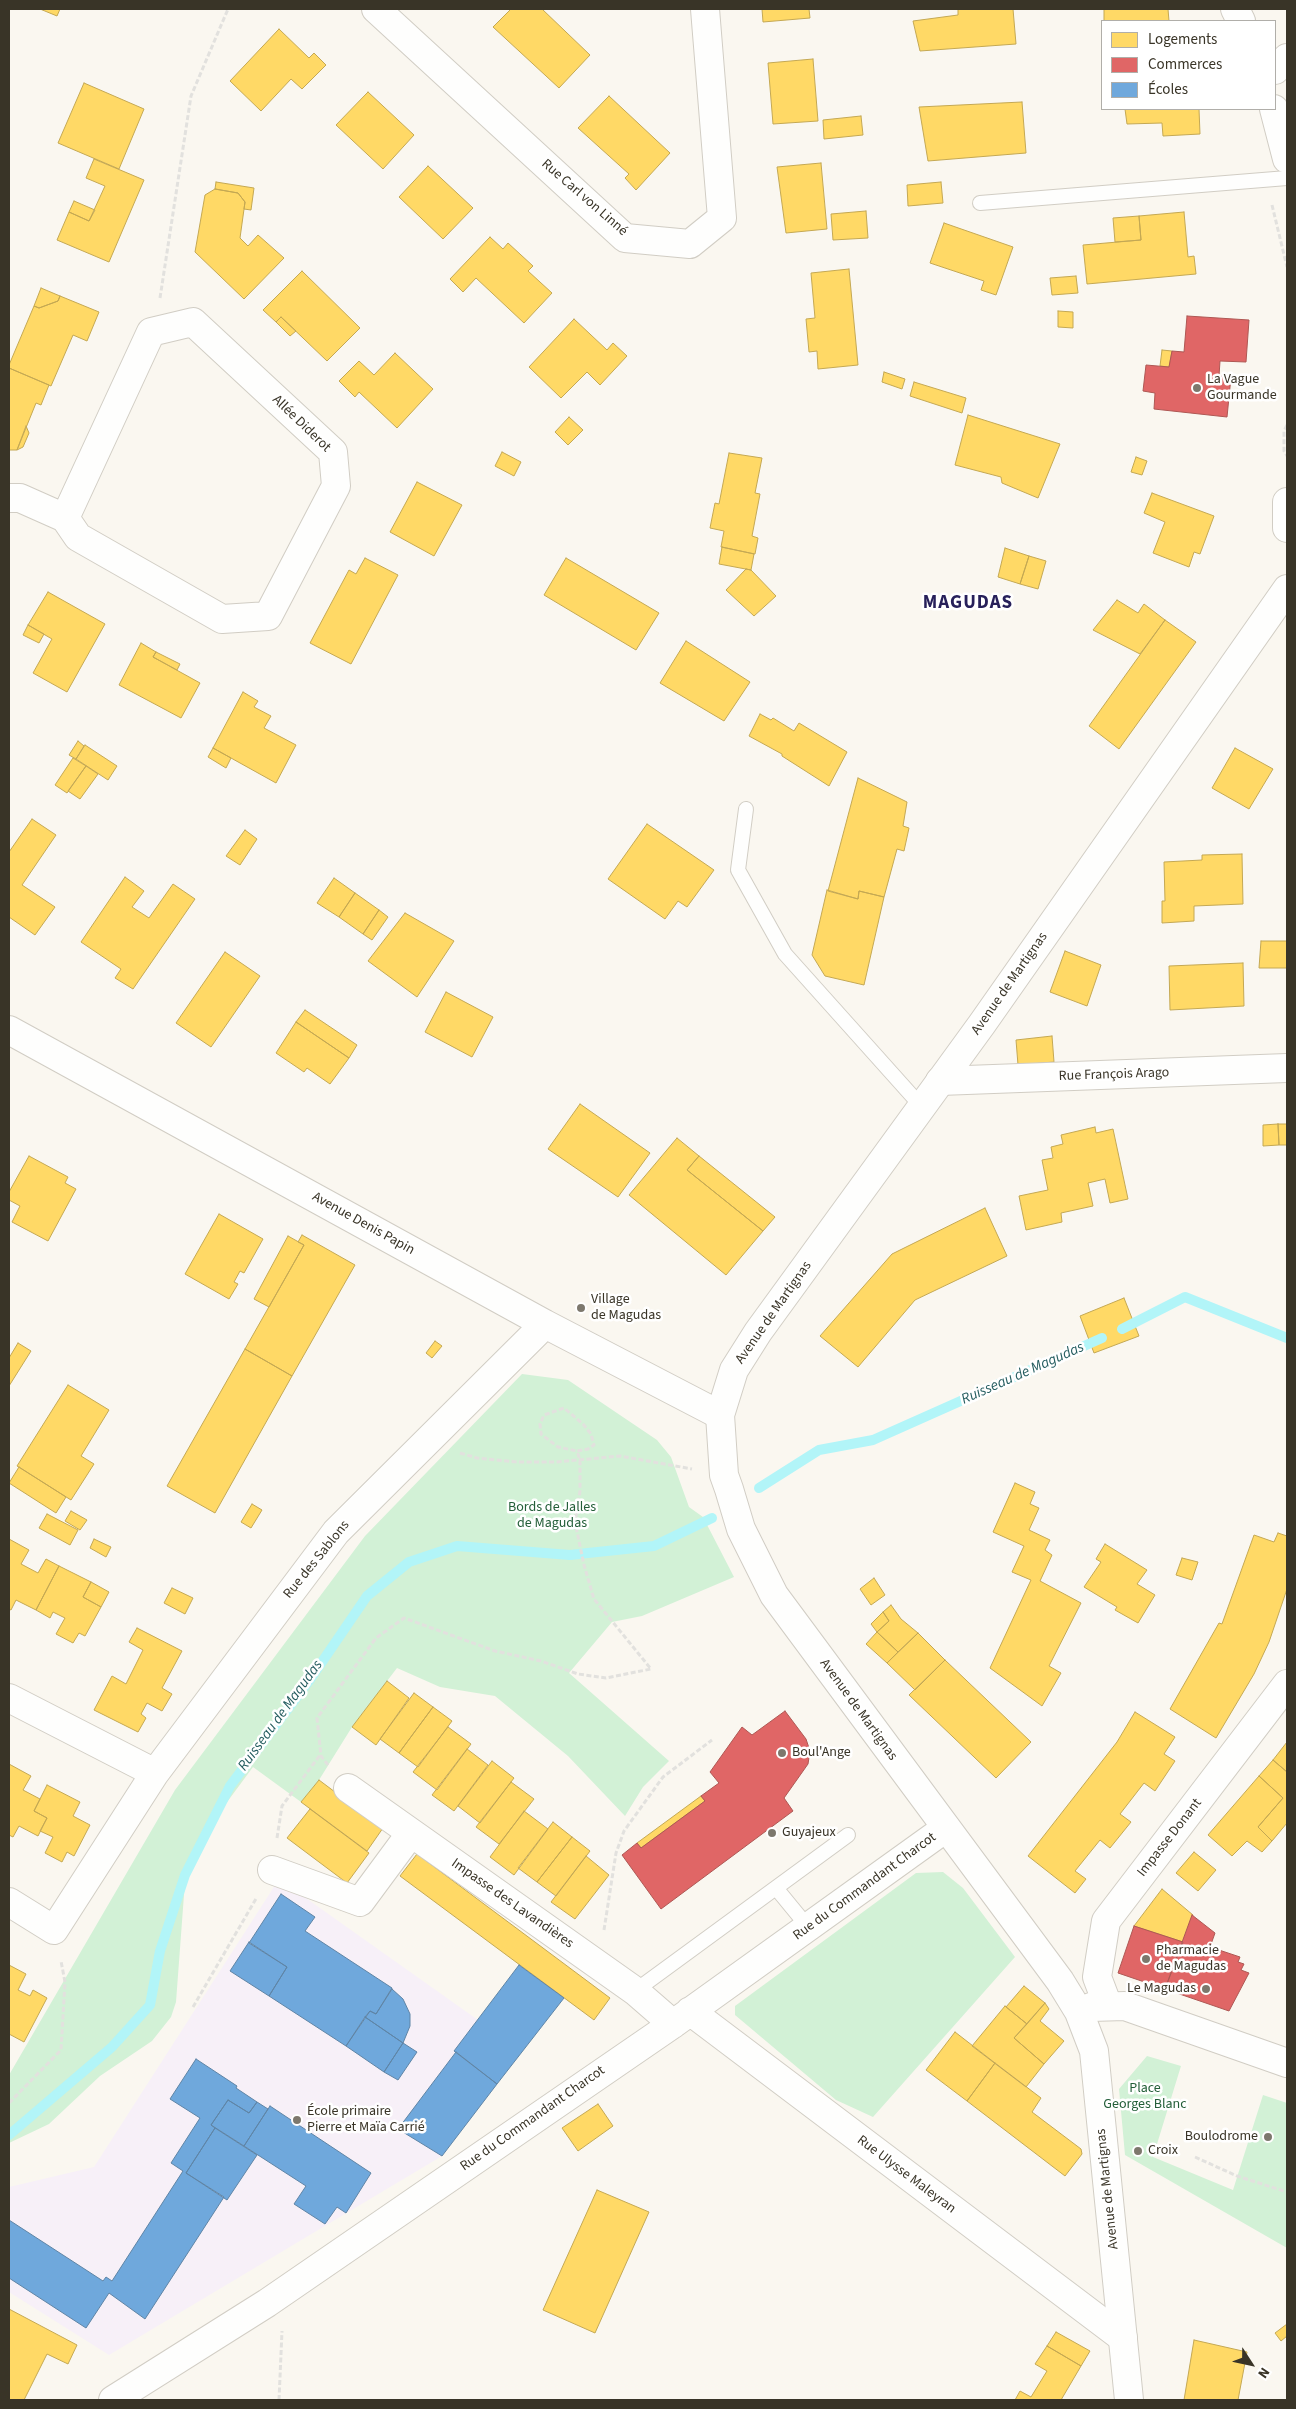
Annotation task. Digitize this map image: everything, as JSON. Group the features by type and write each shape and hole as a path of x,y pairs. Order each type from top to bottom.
{"street":[{"name":"Rue Carl von Linné","path":"376,9 625,238 690,244 722,218 705,9"},
{"path":"1276,69 1287,58"},
{"path":"1274,110 1287,159"},
{"name":"Allée Diderot","path":"9,498 20,498 65,518 78,537 222,619 268,616 336,486 333,452 193,322 151,332"},
{"path":"65,518 151,332"},
{"path":"1287,502 1287,528"},
{"name":"Avenue de Martignas","path":"1129,2400 1094,2051 1079,2012 1060,1981 774,1594 741,1529 724,1475 720,1415 734,1370 758,1332 922,1107 1287,589"},
{"name":"Avenue Denis Papin","path":"9,1030 545,1324 720,1415"},
{"name":"Rue François Arago","path":"940,1081 1287,1068"},
{"name":"Rue des Sablons","path":"54,1930 155,1773 336,1532 545,1324"},
{"name":"Impasse Donant","path":"1108,2006 1098,1977 1106,1920 1287,1684"},
{"path":"9,1698 155,1773"},
{"name":"Impasse des Lavandières","path":"348,1788 635,1991 681,2017"},
{"name":"Rue du Commandant Charcot","path":"113,2400 267,2303 681,2017 946,1828"},
{"path":"272,1870 360,1902 411,1833"},
{"path":"9,1902 54,1930"},
{"path":"1079,2012 1093,2006 1125,2006 1287,2063"},
{"name":"Rue Ulysse Maleyran","path":"681,2017 1123,2338"}],"lane":[{"path":"980,203 1287,178"},
{"path":"746,809 738,870 785,954 922,1107"},
{"path":"635,1991 848,1835"},
{"path":"776,1888 808,1927"}],"path":[{"path":"151,332 159,308 191,96 228,9"},
{"path":"1287,425 1284,431 1284,451 1287,456"},
{"path":"564,1408 583,1424 591,1434 594,1445 588,1450 577,1451 558,1447 540,1434 540,1424 544,1415 564,1408"},
{"path":"432,1436 449,1449 477,1458 517,1462 580,1460 620,1456 724,1475"},
{"path":"348,1788 321,1756 317,1718 376,1638 404,1618 495,1651 541,1661 578,1674 606,1678 651,1669 594,1599 584,1565 575,1522 580,1491 580,1460 577,1451"},
{"path":"597,1964 616,1853 624,1831 663,1777 712,1740"},
{"path":"9,2103 61,2050 65,1982 54,1930"},
{"path":"1195,2157 1237,2176 1287,2192"},
{"path":"267,2303 282,2324 279,2400"}],"shaded area":[{"name":"École primaire Pierre et Maïa Carrié","path":"279,1879 478,2020 454,2051 497,2084 442,2156 109,2355 9,2292 9,2187 94,2167"}],"green space":[{"name":"Bords de Jalles de Magudas","path":"522,1374 568,1380 657,1440 671,1457 689,1507 703,1517 734,1577 642,1616 612,1622 569,1673 669,1761 643,1787 625,1816 568,1756 495,1696 440,1687 397,1668 352,1727 319,1780 301,1802 253,1767 213,1821 186,1868 176,2002 171,2017 152,2041 100,2076 49,2124 9,2143 9,2075 175,1790 365,1536"},
{"path":"943,1872 963,1888 1015,1957 873,2117 836,2100 735,2015 735,2006 916,1873"},
{"name":"Place Georges Blanc","path":"1147,2056 1181,2066 1153,2157 1233,2190 1263,2095 1287,2103 1287,2248 1125,2155 1119,2089"}],"building: Logements":[{"path":"40,9 60,9 57,16"},
{"path":"511,9 542,9 590,55 559,88 493,27"},
{"path":"762,9 809,9 810,18 763,22"},
{"path":"958,9 1013,9 1016,44 920,51 913,21 958,15"},
{"path":"1104,9 1168,9 1169,20 1104,20"},
{"path":"279,29 309,58 314,53 326,65 302,89 291,79 261,111 230,81"},
{"path":"813,59 818,121 773,124 768,63"},
{"path":"84,83 144,109 119,169 58,143"},
{"path":"368,92 414,135 383,169 336,125"},
{"path":"609,96 670,153 636,190 625,178 629,174 578,128"},
{"path":"1022,102 1026,153 928,161 919,107"},
{"path":"1125,110 1199,110 1200,134 1163,136 1162,123 1127,124"},
{"path":"861,116 863,135 824,139 823,120"},
{"path":"94,159 144,180 109,262 57,240 69,212 89,221 105,186 86,178"},
{"path":"821,163 827,229 786,233 777,167"},
{"path":"428,166 473,208 443,239 399,197"},
{"path":"216,182 254,188 251,210 244,209 245,202 238,193 215,189"},
{"path":"941,182 943,203 908,206 907,185"},
{"path":"215,189 238,193 245,202 240,238 248,246 258,235 284,258 244,299 195,252 205,195"},
{"path":"74,201 95,210 89,221 69,212"},
{"path":"866,211 868,238 833,240 831,214"},
{"path":"1184,212 1188,257 1194,256 1196,274 1087,284 1083,245 1141,240 1139,216"},
{"path":"1139,216 1141,240 1115,242 1113,218"},
{"path":"944,223 1013,247 996,295 981,290 984,281 930,263"},
{"path":"490,237 503,249 508,243 533,266 528,271 552,293 524,323 476,278 463,292 450,279"},
{"path":"849,269 858,365 818,369 817,351 809,352 806,319 815,318 811,273"},
{"path":"302,271 360,328 327,361 281,317 276,322 263,310"},
{"path":"1076,276 1078,293 1052,295 1050,278"},
{"path":"41,288 60,296 58,301 39,308 34,306"},
{"path":"60,296 99,312 87,341 73,335 51,386 9,368 9,365 34,306 39,308 58,301"},
{"path":"1058,311 1073,312 1073,328 1058,327"},
{"path":"281,317 296,331 290,336 276,322"},
{"path":"574,319 607,350 613,343 627,356 600,385 587,372 561,398 529,367"},
{"path":"1162,350 1172,351 1169,367 1160,366"},
{"path":"395,353 433,389 397,428 359,392 355,397 339,381 359,361 374,375"},
{"path":"9,368 49,385 41,405 36,403 17,450 9,450"},
{"path":"884,372 905,379 902,389 882,382"},
{"path":"914,382 966,398 962,413 910,396"},
{"path":"968,415 1060,444 1038,498 1002,483 1001,477 955,465"},
{"path":"569,417 583,430 568,445 555,432"},
{"path":"26,426 29,433 23,447 17,450"},
{"path":"502,452 521,462 514,476 495,466"},
{"path":"729,453 762,458 755,493 760,494 752,536 758,538 755,554 721,547 724,531 710,528 715,503 719,504"},
{"path":"1136,457 1147,461 1142,475 1131,472"},
{"path":"417,482 462,505 434,556 390,532"},
{"path":"1152,493 1214,516 1200,554 1194,552 1189,567 1153,553 1165,522 1144,513"},
{"path":"722,547 754,554 751,570 719,564"},
{"path":"1005,548 1029,556 1020,584 998,577"},
{"path":"1029,556 1046,561 1038,589 1020,584"},
{"path":"365,558 398,575 351,664 310,643 349,570 356,574"},
{"path":"566,558 659,613 636,650 544,595"},
{"path":"746,569 751,570 776,596 754,616 726,590"},
{"path":"48,592 105,624 67,692 33,673 52,639 28,625"},
{"path":"1117,600 1138,613 1144,604 1165,620 1140,654 1093,630"},
{"path":"1165,620 1196,642 1119,749 1089,726"},
{"path":"28,625 44,634 39,643 23,635"},
{"path":"686,641 750,682 724,721 660,683"},
{"path":"141,643 156,652 153,657 200,683 181,718 119,685"},
{"path":"156,652 180,664 177,670 153,657"},
{"path":"243,692 258,701 254,707 271,716 264,728 296,745 276,783 213,748"},
{"path":"760,714 771,720 773,718 794,731 799,723 847,752 829,786 782,756 782,754 749,736"},
{"path":"78,741 84,746 76,759 69,755"},
{"path":"85,745 117,766 108,780 76,759"},
{"path":"213,748 231,758 226,768 208,757"},
{"path":"1235,748 1273,769 1249,809 1212,788"},
{"path":"73,758 86,766 67,793 55,785"},
{"path":"86,766 98,774 80,799 68,791"},
{"path":"858,778 907,802 903,826 909,828 904,851 897,849 884,897 859,891 858,899 828,891"},
{"path":"32,819 56,835 22,885 55,907 35,935 9,917 9,852"},
{"path":"647,824 714,870 687,907 678,901 665,919 608,879"},
{"path":"245,830 257,839 240,865 226,856"},
{"path":"1242,854 1243,904 1194,906 1194,921 1162,923 1162,901 1165,901 1164,862 1202,860 1202,855"},
{"path":"125,877 144,891 132,907 149,918 173,884 195,899 133,989 115,978 121,969 81,942"},
{"path":"334,878 355,893 339,917 317,903"},
{"path":"827,890 858,899 859,891 884,897 864,985 825,976 812,955"},
{"path":"355,893 379,910 363,934 339,917"},
{"path":"379,910 388,917 372,940 363,934"},
{"path":"405,913 454,941 417,997 368,961"},
{"path":"1261,941 1287,941 1287,968 1259,968"},
{"path":"1065,951 1101,965 1087,1006 1050,992"},
{"path":"225,952 260,976 211,1047 176,1023"},
{"path":"1243,963 1244,1006 1170,1010 1169,966"},
{"path":"446,992 493,1017 472,1057 425,1032"},
{"path":"305,1010 357,1045 349,1058 296,1022"},
{"path":"296,1022 349,1058 330,1084 307,1068 304,1072 276,1053"},
{"path":"1052,1036 1054,1062 1018,1065 1016,1040"},
{"path":"580,1104 650,1153 618,1197 548,1149"},
{"path":"1278,1124 1287,1124 1287,1145 1279,1145"},
{"path":"1278,1124 1279,1145 1263,1146 1263,1125"},
{"path":"1095,1127 1096,1133 1113,1129 1128,1199 1110,1203 1105,1179 1088,1183 1093,1206 1061,1213 1062,1222 1026,1230 1019,1196 1048,1190 1042,1160 1053,1158 1051,1147 1063,1144 1061,1135"},
{"path":"677,1138 699,1156 687,1170 763,1231 726,1275 629,1195"},
{"path":"29,1156 68,1177 65,1183 76,1189 48,1241 12,1222 20,1206 9,1200 9,1192"},
{"path":"699,1156 775,1217 763,1231 687,1170"},
{"path":"985,1208 1007,1256 915,1300 858,1367 820,1336 892,1254"},
{"path":"219,1214 263,1239 244,1273 240,1271 234,1282 238,1284 229,1299 185,1274"},
{"path":"302,1235 355,1265 292,1376 245,1349 304,1245 298,1242"},
{"path":"288,1236 304,1245 269,1307 254,1299"},
{"path":"1124,1298 1139,1336 1094,1353 1080,1316"},
{"path":"435,1341 442,1346 432,1358 426,1353"},
{"path":"18,1343 31,1351 9,1386 9,1358"},
{"path":"245,1349 292,1376 215,1513 167,1486"},
{"path":"68,1385 109,1410 81,1456 94,1464 71,1500 17,1466"},
{"path":"19,1467 66,1497 56,1513 9,1483"},
{"path":"1015,1483 1035,1492 1030,1504 1039,1508 1029,1530 1050,1540 1045,1550 1052,1555 1040,1581 1081,1603 1049,1666 1061,1673 1042,1706 990,1668 1031,1580 1012,1572 1024,1546 993,1532"},
{"path":"252,1504 262,1510 251,1528 241,1522"},
{"path":"71,1511 87,1520 80,1530 65,1521"},
{"path":"47,1514 78,1530 70,1545 39,1528"},
{"path":"1278,1533 1287,1536 1287,1589 1269,1642 1254,1674 1216,1738 1170,1709 1219,1623 1222,1624 1254,1535 1274,1542"},
{"path":"9,1539 29,1550 21,1564 38,1573 46,1559 59,1566 36,1610 16,1600 11,1610 9,1609"},
{"path":"94,1539 111,1547 106,1557 90,1548"},
{"path":"1105,1544 1147,1570 1137,1584 1155,1595 1138,1623 1115,1610 1117,1607 1084,1587 1101,1562 1096,1559"},
{"path":"1182,1558 1198,1562 1192,1580 1176,1575"},
{"path":"59,1566 91,1582 83,1597 101,1607 85,1636 79,1633 73,1643 56,1634 65,1618 53,1612 50,1618 36,1610"},
{"path":"874,1578 885,1595 871,1605 860,1589"},
{"path":"91,1582 109,1592 101,1607 83,1597"},
{"path":"172,1588 193,1598 185,1614 164,1603"},
{"path":"891,1605 901,1619 918,1633 898,1652 877,1632 889,1621 883,1612"},
{"path":"883,1612 889,1621 877,1632 871,1624"},
{"path":"137,1628 182,1651 162,1688 172,1694 162,1711 147,1703 141,1714 146,1718 138,1732 94,1710 112,1676 126,1684 143,1650 129,1642"},
{"path":"877,1632 898,1652 887,1663 866,1644"},
{"path":"918,1633 945,1660 915,1690 887,1663"},
{"path":"945,1660 1031,1742 996,1778 909,1695"},
{"path":"387,1681 409,1698 376,1745 352,1727"},
{"path":"414,1693 433,1707 399,1753 380,1739"},
{"path":"433,1707 452,1721 418,1767 399,1753"},
{"path":"1135,1712 1175,1737 1164,1754 1175,1761 1155,1791 1144,1783 1120,1814 1131,1822 1110,1848 1100,1840 1075,1871 1086,1879 1075,1893 1028,1856 1117,1742"},
{"path":"448,1727 471,1744 437,1790 413,1772"},
{"path":"1287,1742 1287,1772 1273,1760"},
{"path":"467,1749 488,1765 454,1811 432,1795"},
{"path":"1273,1760 1287,1772 1287,1823 1272,1841 1258,1827 1283,1798 1259,1776"},
{"path":"492,1761 514,1778 480,1823 458,1806"},
{"path":"9,1764 31,1776 23,1790 40,1799 34,1811 47,1818 38,1836 19,1826 13,1837 9,1835"},
{"path":"1259,1776 1283,1798 1258,1827 1272,1841 1262,1852 1247,1841 1232,1856 1208,1835"},
{"path":"319,1780 383,1828 367,1851 301,1802"},
{"path":"511,1782 534,1799 499,1844 476,1827"},
{"path":"47,1785 80,1802 73,1816 90,1825 74,1856 67,1852 62,1862 45,1853 53,1837 40,1831 47,1818 34,1811"},
{"path":"701,1796 705,1801 641,1848 637,1843"},
{"path":"310,1809 369,1853 347,1883 287,1838"},
{"path":"524,1811 548,1829 514,1875 490,1857"},
{"path":"553,1822 572,1837 537,1882 518,1868"},
{"path":"572,1837 590,1851 556,1896 537,1882"},
{"path":"1194,1852 1216,1870 1198,1891 1176,1873"},
{"path":"417,1854 610,1998 594,2020 400,1876"},
{"path":"586,1856 609,1875 575,1919 551,1902"},
{"path":"1162,1889 1193,1915 1183,1942 1134,1926"},
{"path":"9,1965 26,1974 18,1990 30,1996 33,1990 47,1998 24,2042 9,2034"},
{"path":"1024,1986 1045,2003 1027,2024 1006,2007"},
{"path":"1045,2003 1049,2009 1040,2021 1064,2041 1044,2064 1014,2038"},
{"path":"1005,2006 1027,2024 1014,2038 1044,2064 1026,2087 972,2046"},
{"path":"955,2032 995,2063 967,2101 926,2070"},
{"path":"995,2063 1041,2098 1032,2112 1081,2149 1082,2154 1065,2176 967,2101"},
{"path":"598,2104 613,2126 578,2151 562,2128"},
{"path":"597,2190 649,2212 595,2333 543,2310"},
{"path":"9,2309 77,2345 68,2364 47,2354 24,2400 9,2400"},
{"path":"1287,2324 1287,2336 1281,2341 1275,2333"},
{"path":"1056,2332 1090,2351 1081,2366 1047,2346"},
{"path":"1194,2340 1247,2352 1238,2400 1184,2400"},
{"path":"1047,2346 1081,2366 1061,2400 1015,2400 1020,2391 1031,2397 1047,2371 1035,2364"}],"building: Commerces":[{"path":"1187,316 1249,320 1246,362 1220,361 1219,376 1231,377 1227,417 1154,409 1155,393 1143,391 1146,365 1169,367 1172,351 1184,352"},
{"path":"785,1711 806,1739 810,1751 808,1764 784,1798 793,1811 661,1909 622,1855 637,1843 641,1848 705,1801 701,1796 719,1783 710,1772 742,1727 752,1735"},
{"path":"1192,1915 1215,1933 1210,1947 1240,1957 1238,1962 1244,1964 1241,1970 1249,1973 1229,2011 1165,1989"},
{"path":"1134,1926 1183,1942 1165,1989 1118,1973"}],"building: Écoles":[{"path":"281,1894 315,1917 305,1931 392,1988 376,2014 370,2011 346,2046 269,1996 287,1967 249,1943"},
{"path":"249,1942 287,1967 269,1996 230,1971"},
{"path":"519,1965 564,1998 497,2084 454,2051"},
{"path":"392,1989 403,1999 410,2014 410,2026 403,2043 365,2017 370,2011 376,2014"},
{"path":"365,2017 403,2043 384,2072 346,2046"},
{"path":"403,2043 417,2052 398,2080 384,2072"},
{"path":"456,2052 497,2084 442,2156 398,2129"},
{"path":"196,2059 237,2086 236,2088 257,2102 249,2113 228,2100 211,2125 215,2128 186,2173 224,2197 145,2319 109,2293 86,2328 9,2278 9,2220 103,2281 106,2277 112,2281 183,2171 171,2163 200,2118 170,2099"},
{"path":"228,2100 249,2113 257,2102 268,2109 244,2146 211,2125"},
{"path":"270,2106 371,2173 346,2213 337,2207 325,2224 294,2204 306,2186 244,2146"},
{"path":"215,2128 257,2155 227,2200 186,2173"}],"waterway":[{"name":"Ruisseau de Magudas","path":"1122,1329 1185,1297 1287,1338"},
{"name":"Ruisseau de Magudas","path":"759,1488 819,1450 873,1440 1102,1338"},
{"name":"Ruisseau de Magudas","path":"9,2135 112,2047 150,2005 160,1951 185,1875 230,1786 311,1678 367,1596 409,1562 457,1546 570,1555 654,1546 712,1518"}],"place":[{"name":"La Vague Gourmande","path":"1197,388"},
{"name":"Village de Magudas","path":"581,1308"},
{"name":"Boul'Ange","path":"782,1753"},
{"name":"Guyajeux","path":"772,1833"},
{"name":"Pharmacie de Magudas","path":"1146,1959"},
{"name":"Le Magudas","path":"1206,1989"},
{"name":"École primaire Pierre et Maïa Carrié","path":"297,2120"},
{"name":"Boulodrome","path":"1268,2137"},
{"name":"Croix","path":"1138,2151"}],"district":[{"name":"MAGUDAS","path":"968,604"}]}
